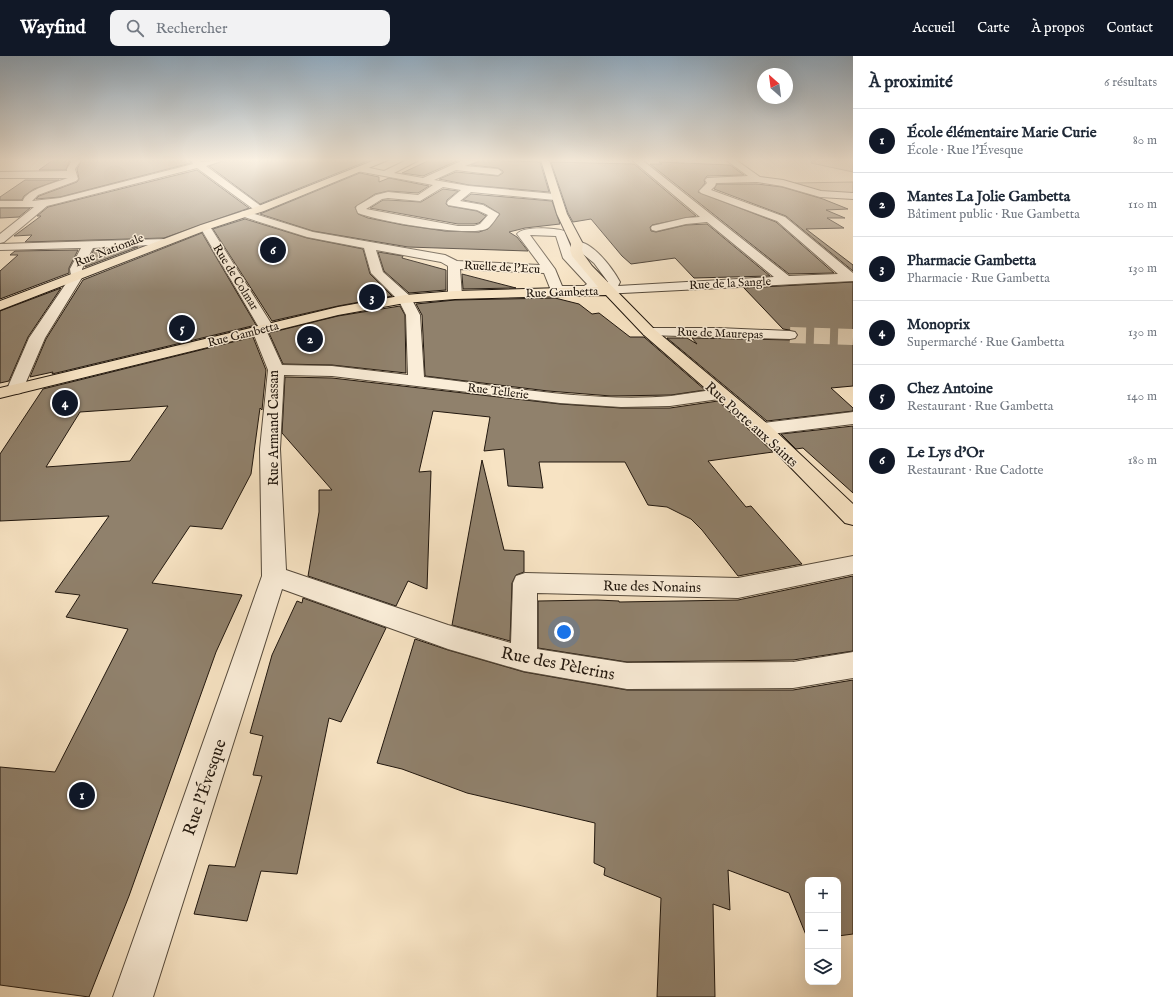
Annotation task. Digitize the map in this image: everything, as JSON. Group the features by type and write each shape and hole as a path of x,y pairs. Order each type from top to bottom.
{"main road":[{"name":"Rue Nationale","path":"0,306 205,227 273,204"},
{"name":"Rue Porte aux Saints","path":"558,204 577,244 576,250 578,256 608,291 650,332 719,394 763,429 853,517"},
{"name":"Rue Gambetta","path":"0,393 338,311 405,299 455,295 608,291"}],"street":[{"path":"0,204 44,204"},
{"path":"0,240 44,204"},
{"path":"253,204 260,209"},
{"path":"368,204 361,208 362,211 458,229 475,229 484,226 494,214 479,207 458,204"},
{"path":"690,204 786,280"},
{"path":"738,204 781,219 852,278"},
{"path":"246,214 310,235 445,259 454,265 455,295"},
{"path":"656,228 686,221 709,219"},
{"name":"Rue de Colmar","path":"205,227 263,329"},
{"path":"525,232 560,233 569,258 594,284 587,290 557,290 550,269 523,234 525,232"},
{"path":"0,247 166,242"},
{"path":"15,389 37,338 77,276 76,269 89,244"},
{"path":"369,245 378,273 405,299 413,315 416,381"},
{"name":"Ruelle de l'Ecu","path":"454,265 550,269"},
{"name":"Rue de la Sangle","path":"608,291 786,280 852,278"},
{"name":"Rue Armand Cassan","path":"263,329 276,370 270,449 274,576"},
{"name":"Rue de Maurepas","path":"650,332 718,332 790,335"},
{"name":"Rue Tellerie","path":"276,370 332,371 560,398 621,402 670,401 719,394"},
{"path":"763,429 853,418"},
{"name":"Rue des Nonains","path":"524,659 525,583 738,588 853,565"},
{"name":"Rue des Pèlerins","path":"274,576 448,637 524,659 627,676 793,675 853,665"},
{"name":"Rue l'Évesque","path":"133,997 274,576"}],"building":[{"path":"60,204 243,204 249,208 164,238 25,242 32,235 14,236 41,216 37,216 48,207"},
{"path":"285,204 360,204 355,207 358,214 368,218 445,231 479,232 488,229 500,214 484,204 553,204 560,224 525,228 509,232 517,237 528,251 408,247 313,231 260,214"},
{"path":"377,204 446,204 448,206 477,211 486,216 479,223 458,224 370,208"},
{"path":"565,204 682,204 696,216 652,225 650,227 651,231 656,232 686,225 707,224 770,276 694,278 675,258 631,264 622,256 591,219 573,222"},
{"path":"700,204 729,204 776,222 834,273 789,274"},
{"path":"754,204 835,204 848,209 826,210 845,218 827,218 844,228 806,229 853,265 853,271 786,216"},
{"path":"0,208 30,208 19,217 0,218"},
{"path":"245,219 307,238 363,249 370,274 392,296 338,306 272,321 213,229"},
{"path":"202,233 256,325 52,374 53,372 30,377 46,339 83,280"},
{"path":"138,247 85,267 94,249"},
{"path":"78,250 69,268 69,273 0,299 0,271 18,255 10,255 15,251"},
{"path":"378,252 403,256 402,258 446,270 446,290 409,293 384,271"},
{"path":"462,274 516,288 463,289"},
{"path":"853,282 853,386 831,388 853,408 853,411 767,421 667,338 687,338 697,344 692,338 794,340 798,336 796,331 783,329 744,288"},
{"path":"61,288 28,337 9,381 0,383 0,311"},
{"path":"555,298 579,304 592,314 599,313 630,337 644,337 705,390 671,395 611,396 548,391 425,376 422,315 416,304 455,300"},
{"path":"400,306 405,315 406,373 332,365 283,364 269,333 338,316"},
{"path":"253,337 266,370 262,410 260,408 251,474 222,529 190,526 152,583 242,595 216,652 129,896 89,997 0,985 0,767 55,772 128,629 66,617 80,595 55,592 109,516 0,521 0,454 43,389","holes":["168,406 130,461 46,467 80,412"]},
{"path":"285,377 332,378 560,404 621,408 670,408 718,401 773,452 708,461 746,507 751,506 802,564 738,576 702,530 691,519 667,507 648,505 625,462 539,462 543,488 508,486 504,449 484,451 490,417 433,411 419,472 431,471 427,589 408,581 396,606 308,576 319,512 319,490 332,490 282,433"},
{"path":"853,426 853,493 803,448 796,449 781,434"},
{"path":"482,460 504,550 524,551 524,572 516,575 512,583 510,641 452,625"},
{"path":"853,576 853,651 793,660 627,662 538,648 538,601 597,600 619,602 738,600"},
{"path":"303,598 386,628 341,722 329,718 297,874 261,871 247,921 194,914 209,865 235,867 262,776 253,775 263,736 250,733 272,655 297,601 302,603"},
{"path":"415,639 524,672 627,690 793,690 853,680 853,934 841,936 841,877 805,877 805,933 789,893 728,870 730,910 713,904 715,997 657,997 661,898 604,875 605,868 594,863 595,823 467,793 402,769 377,763"}],"tunnel":[{"path":"790,335 853,337"}],"place":[{"name":"Le Lys d'Or","path":"273,250"},
{"name":"Pharmacie Gambetta","path":"372,297"},
{"name":"Chez Antoine","path":"182,328"},
{"name":"Mantes La Jolie Gambetta","path":"310,339"},
{"name":"Monoprix","path":"65,403"},
{"name":"École élémentaire Marie Curie","path":"82,795"}]}
